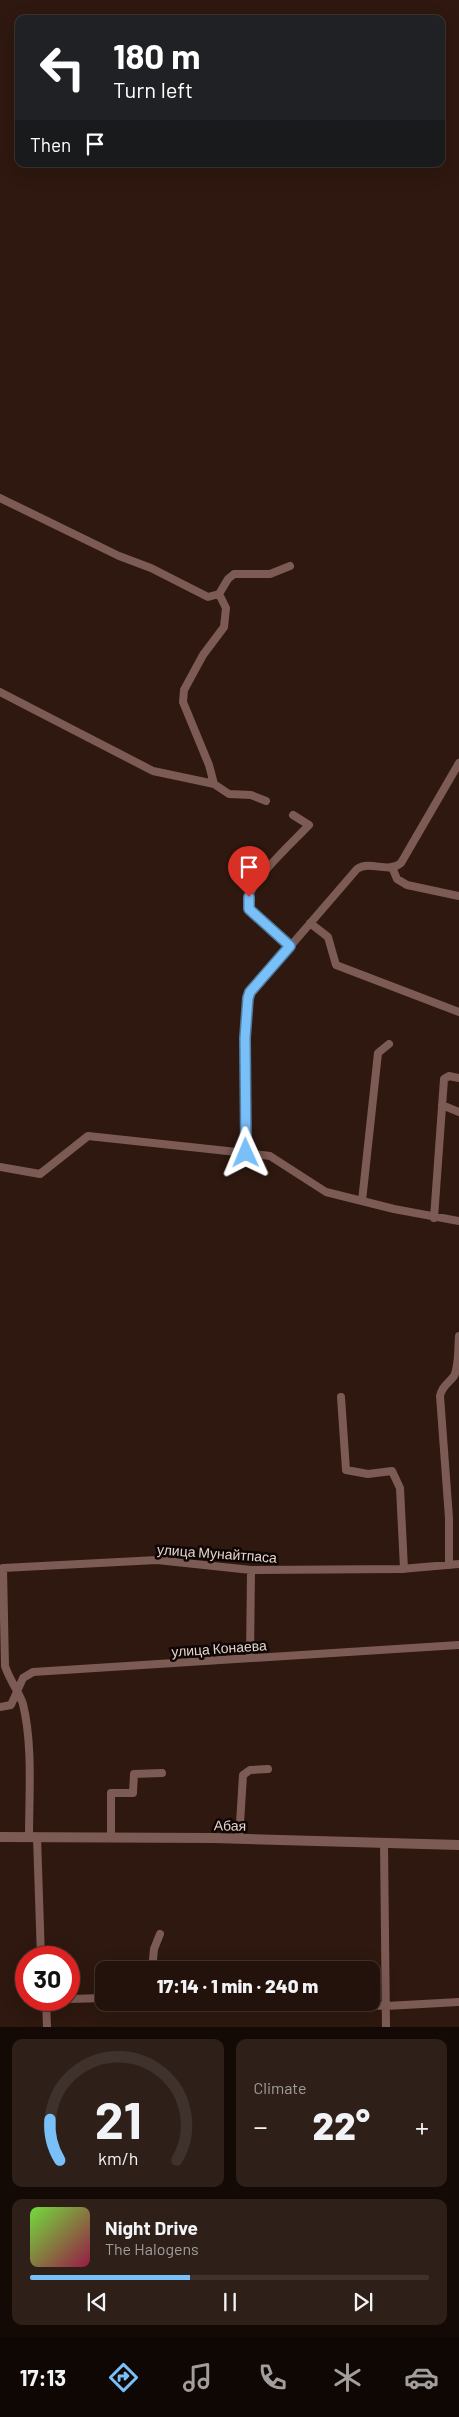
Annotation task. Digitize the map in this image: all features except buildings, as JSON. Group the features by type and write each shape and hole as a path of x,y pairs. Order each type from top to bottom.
{"street":[{"path":"0,498 119,556 151,568 208,597 219,594 228,579 234,574 270,574 290,566"},
{"path":"214,784 209,765 183,702 184,690 189,680 203,655 224,627 226,608 219,594"},
{"path":"0,692 152,771 214,784 229,794 251,795 266,801"},
{"path":"246,1153 245,1038 250,992 357,869 364,864 392,867 401,863 459,763"},
{"path":"290,946 249,909 248,903 249,897 260,878 309,825 293,815"},
{"path":"392,867 397,879 407,885 459,896"},
{"path":"310,924 328,937 336,965 459,1012"},
{"path":"362,1201 378,1053 388,1044"},
{"path":"434,1218 444,1079 450,1076 459,1078"},
{"path":"442,1105 459,1112"},
{"path":"0,1167 40,1174 88,1136 246,1153 270,1156 326,1192 434,1218 459,1221"},
{"path":"449,1565 449,1518 440,1396 442,1388 458,1371 459,1336"},
{"path":"341,1396 346,1470 368,1474 392,1471 396,1477 400,1488 404,1568"},
{"name":"улица Мунайтпаса","path":"17,1693 5,1666 3,1568 157,1560 251,1570 404,1568 459,1564"},
{"path":"250,1658 251,1570"},
{"name":"улица Конаева","path":"0,1707 11,1705 23,1678 34,1672 459,1645"},
{"path":"17,1693 23,1702 27,1735 40,1946"},
{"path":"239,1839 243,1775 250,1770 268,1769"},
{"path":"111,1837 111,1793 134,1793 134,1774 162,1773"},
{"name":"Абая","path":"0,1837 239,1839 459,1845"},
{"path":"384,1843 386,2027"},
{"path":"153,1961 154,1949 160,1934"},
{"path":"80,1999 95,1998"},
{"path":"380,2006 459,2002"},
{"path":"46,2011 47,2027"}],"route":[{"path":"246,1153 244,1075 248,998 250,992 290,946 249,909 249,897"}]}
